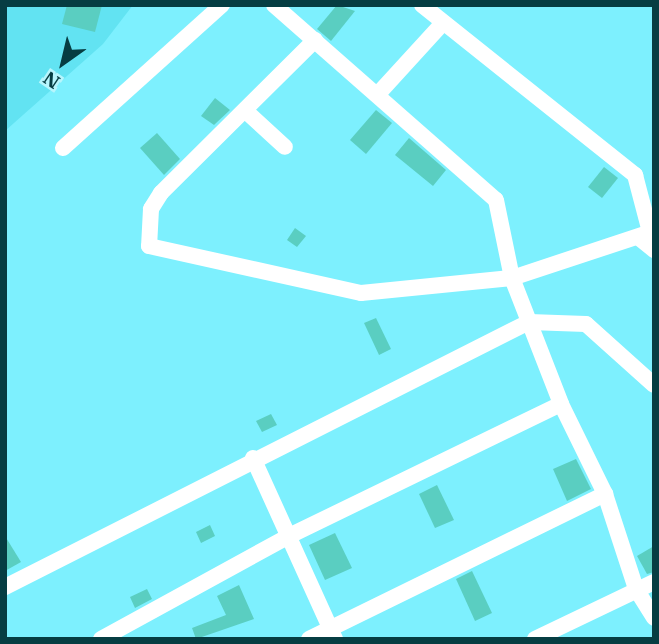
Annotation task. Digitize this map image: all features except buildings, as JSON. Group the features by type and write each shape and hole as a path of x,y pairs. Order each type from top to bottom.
{"street":[{"path":"63,148 222,5"},
{"path":"274,5 496,200 512,278 561,404 606,494 636,589 654,618"},
{"path":"422,5 442,24 635,175 654,250"},
{"path":"378,94 442,24"},
{"path":"315,40 248,113 156,199 149,246 361,293 512,278 648,234"},
{"path":"248,113 285,147"},
{"path":"5,587 253,458 529,322 586,324 654,385"},
{"path":"100,639 289,536 561,404"},
{"path":"253,458 333,633"},
{"path":"309,639 333,633 606,494"},
{"path":"535,639 654,582"}],"shaded area":[{"path":"5,5 133,5 103,44 5,131"}]}
